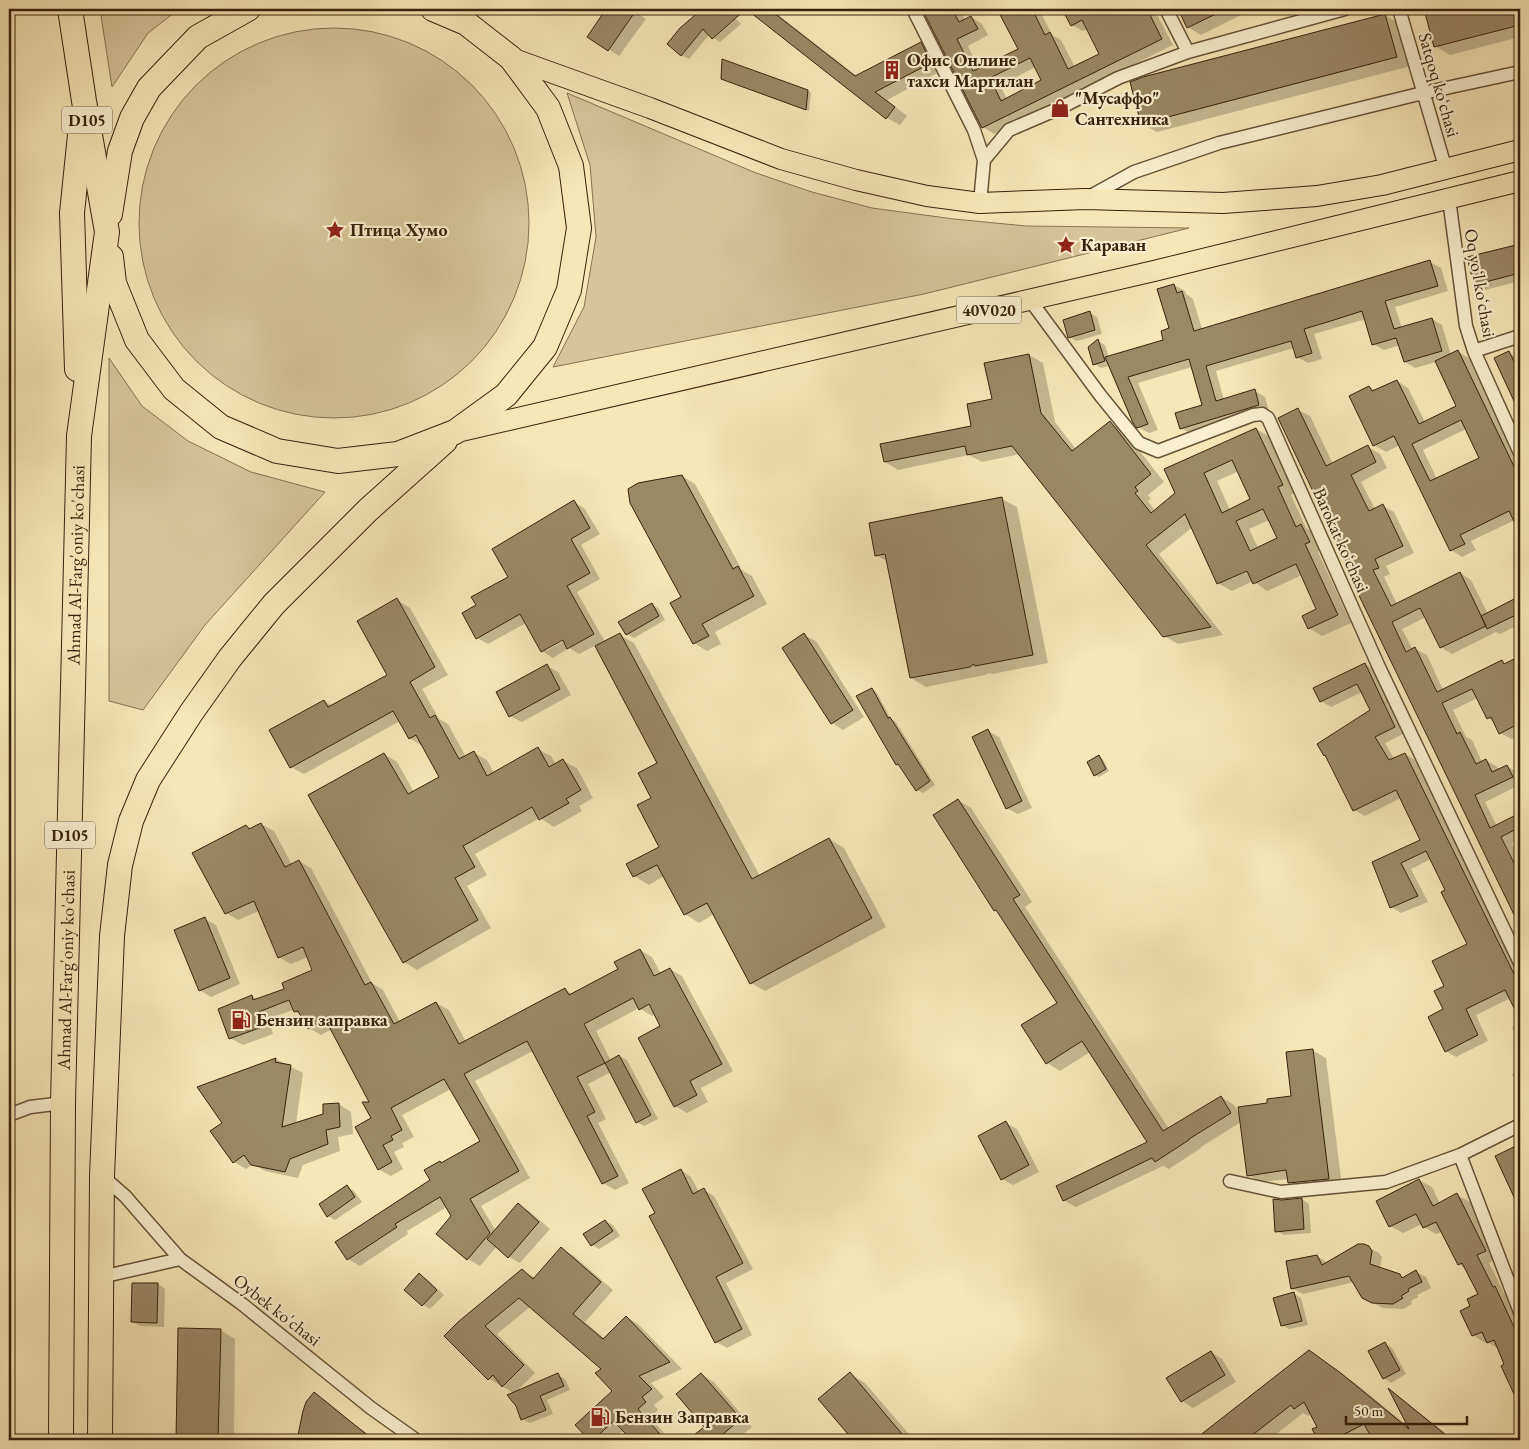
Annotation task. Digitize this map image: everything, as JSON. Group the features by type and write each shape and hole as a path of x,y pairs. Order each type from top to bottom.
{"highway":[{"name":"D105","path":"70,9 107,232"},
{"name":"Ahmad Al-Farg'oniy ko'chasi","path":"61,1440 64,1104 79,436 120,151 132,118 149,88 198,36 248,9"},
{"path":"100,1440 102,1176 112,936 120,865 131,821 148,780 202,698 230,658 274,604 368,510 455,432 506,396 545,347 570,290 579,228 571,166 548,108 510,58 458,16 433,9"},
{"path":"79,436 72,213 84,101"},
{"path":"107,232 114,283 137,340 174,389 222,427 277,451 338,460 398,454 455,432"}],"main road":[{"path":"510,58 650,108 781,160 927,196 980,203 1085,199 1223,203 1317,196 1382,185 1520,150"},
{"name":"40V020","path":"455,432 1030,300 1520,181"}],"street":[{"path":"912,9 974,130 984,160 980,203"},
{"path":"1166,9 1188,52"},
{"path":"984,160 1009,130 1060,108 1118,78 1188,52 1345,9"},
{"name":"Satqoq koʻchasi","path":"1399,9 1446,170"},
{"path":"1085,199 1134,172 1219,143 1423,93 1520,72"},
{"name":"Oq yoʻl koʻchasi","path":"1449,199 1466,326 1474,351 1520,453"},
{"name":"Barokat koʻchasi","path":"1030,300 1100,395 1139,442 1158,451 1253,415 1262,414 1268,418 1378,665 1520,963"},
{"path":"1474,351 1520,336"},
{"path":"9,1115 30,1107 64,1104"},
{"path":"1230,1181 1281,1192 1386,1182 1460,1155 1520,1125"},
{"path":"1460,1155 1520,1312"},
{"name":"Oybek ko'chasi","path":"102,1176 125,1196 180,1259 242,1304 371,1408 416,1440"},
{"path":"101,1277 180,1259"}],"shaded area":[{"path":"100,9 179,9 148,33 112,87"},
{"path":"334,28 372,32 391,36 409,43 442,61 472,85 496,115 514,148 521,166 525,185 529,223 525,261 521,280 514,298 496,331 472,361 442,385 409,403 391,410 372,414 334,418 296,414 277,410 259,403 226,385 196,361 172,331 154,298 147,280 143,261 139,223 143,185 147,166 154,148 172,115 196,85 226,61 259,43 277,36 296,32"},
{"path":"567,93 756,173 812,192 872,208 1026,226 1189,228 924,294 553,367 584,307 596,237 590,165"},
{"path":"109,358 142,406 188,441 251,472 325,492 205,625 143,710 109,701"}],"building":[{"path":"606,9 637,9 608,51 587,37"},
{"path":"702,9 746,9 712,39 703,29 681,56 667,44 680,28"},
{"name":"Офис Онлине тахси Маргилан","path":"746,9 769,9 855,76 921,42 931,63 875,92 895,107 886,119"},
{"path":"922,9 952,9 959,22 971,16 978,29 957,39 973,71 1018,49 997,9 1032,9 1045,35 1050,32 1068,69 1099,54 1082,20 1071,26 1062,9 1147,9 1162,39 982,128","holes":["1030,58 1041,80 1001,101 990,78"]},
{"path":"1178,9 1226,9 1187,28"},
{"path":"1424,9 1520,9 1520,25 1434,47"},
{"path":"1385,14 1397,57 1141,124 1130,82"},
{"path":"722,59 808,90 806,110 721,79"},
{"path":"1520,244 1520,273 1474,285 1467,257"},
{"path":"1430,260 1438,286 1385,301 1394,329 1432,318 1442,351 1404,362 1396,338 1372,345 1362,311 1304,329 1312,353 1296,358 1291,341 1206,366 1216,401 1255,389 1259,405 1180,429 1175,413 1202,405 1189,359 1128,377 1148,424 1137,428 1133,423 1105,357 1163,340 1161,331 1169,328 1157,289 1174,284 1177,293 1182,291 1194,331"},
{"path":"1090,311 1095,330 1068,338 1063,320"},
{"path":"1098,339 1105,361 1093,365 1088,347"},
{"path":"1458,350 1520,479 1520,534 1509,511 1460,535 1465,544 1450,551 1394,436 1373,446 1349,396 1369,386 1372,391 1397,380 1419,424 1456,406 1435,361","holes":["1461,420 1479,458 1430,481 1412,444"]},
{"path":"1509,351 1520,374 1520,414 1494,358"},
{"path":"1029,354 1041,413 1072,451 1110,421 1151,474 1135,487 1138,491 1135,493 1151,513 1175,493 1164,469 1256,428 1283,485 1278,487 1296,527 1301,524 1310,542 1305,544 1338,615 1308,629 1302,616 1316,609 1296,564 1253,584 1247,571 1217,584 1185,514 1146,545 1211,627 1163,637 1012,446 967,455 965,446 884,462 880,444 971,426 967,404 992,399 984,363","holes":["1232,460 1250,499 1222,513 1204,473","1263,509 1277,538 1250,551 1236,521"]},
{"path":"1298,408 1326,466 1368,445 1376,462 1351,475 1369,511 1383,504 1403,546 1375,559 1379,568 1373,570 1391,606 1460,572 1486,626 1440,648 1420,608 1392,622 1406,652 1415,647 1437,692 1502,660 1504,664 1520,656 1520,723 1499,734 1491,717 1487,719 1472,689 1442,703 1457,734 1460,732 1476,764 1486,759 1492,772 1507,765 1513,777 1475,795 1490,828 1520,813 1520,827 1501,837 1516,867 1520,865 1520,927 1348,573 1351,571 1278,418"},
{"path":"682,475 733,569 738,566 754,596 702,624 709,636 693,644 670,603 681,597 630,503 628,489 638,483"},
{"path":"1002,497 1033,655 975,666 974,664 970,667 910,678 885,554 875,556 869,523"},
{"path":"574,500 590,528 571,539 590,573 567,586 594,634 567,649 563,640 541,652 520,614 476,639 462,613 476,605 471,597 508,577 492,549"},
{"path":"1520,596 1520,613 1487,629 1481,616"},
{"path":"397,598 435,667 410,682 430,718 435,715 459,759 474,751 487,776 538,747 549,767 563,759 581,790 566,799 569,803 539,820 532,807 463,846 475,867 455,878 478,920 403,963 308,795 384,753 408,794 439,777 416,735 409,739 393,711 290,768 269,730 324,700 328,707 387,675 357,621"},
{"path":"652,603 659,616 626,635 618,622"},
{"path":"620,633 752,879 829,838 872,918 750,984 707,903 684,915 657,865 633,877 626,864 659,847 637,805 651,798 638,773 657,763 595,646"},
{"path":"804,633 853,710 831,724 782,648"},
{"path":"1365,663 1395,727 1375,737 1389,760 1405,753 1520,986 1520,1020 1505,990 1466,1009 1478,1035 1445,1052 1428,1017 1443,1009 1434,991 1444,986 1432,961 1467,944 1441,892 1445,890 1426,851 1401,863 1418,896 1390,908 1372,862 1420,840 1396,790 1353,811 1325,755 1317,744 1370,710 1357,684 1320,702 1313,688"},
{"path":"547,664 560,689 509,717 496,692"},
{"path":"872,688 888,718 890,717 930,781 916,791 898,764 896,765 856,696"},
{"path":"988,729 1022,801 1006,809 972,737"},
{"path":"1099,755 1106,769 1094,776 1087,762"},
{"path":"958,799 1020,895 1013,899 1163,1131 1221,1096 1231,1113 1155,1162 1152,1158 1063,1201 1056,1186 1147,1142 1082,1041 1046,1064 1021,1025 1057,1003 996,910 994,911 933,815"},
{"path":"261,823 285,867 299,860 365,985 371,982 394,1024 436,1002 459,1044 565,988 569,995 618,969 614,962 640,949 654,976 670,968 722,1064 690,1081 697,1095 674,1107 638,1038 660,1026 649,1004 639,1010 633,998 584,1024 605,1063 577,1077 595,1112 587,1116 618,1176 602,1184 527,1041 464,1074 519,1171 470,1199 490,1233 467,1260 436,1234 451,1216 440,1197 395,1224 397,1227 347,1260 335,1242 430,1180 424,1170 440,1161 441,1163 480,1141 444,1079 391,1108 402,1130 391,1136 393,1140 383,1145 392,1162 378,1170 355,1127 371,1118 362,1102 369,1102 325,1019 308,1029 298,1011 294,1012 289,1000 256,1013 262,1027 229,1039 218,1009 252,995 253,1000 284,989 282,983 312,970 303,947 278,958 254,901 225,914 192,853 246,825 249,829"},
{"path":"205,917 230,978 199,991 174,930"},
{"path":"1313,1049 1329,1179 1288,1183 1286,1170 1247,1176 1238,1107 1267,1103 1267,1099 1291,1096 1286,1052"},
{"path":"619,1055 651,1115 636,1123 605,1063"},
{"path":"276,1058 275,1062 291,1065 282,1127 323,1114 323,1104 339,1103 340,1127 326,1130 328,1144 290,1159 285,1172 251,1165 244,1155 233,1163 210,1131 222,1123 197,1087"},
{"path":"1006,1121 1029,1165 1001,1180 978,1136"},
{"path":"1520,1144 1520,1210 1495,1156"},
{"path":"681,1169 693,1194 704,1188 743,1263 716,1277 742,1329 715,1343 649,1216 655,1213 642,1189"},
{"path":"1419,1179 1433,1206 1457,1193 1486,1251 1477,1255 1493,1287 1495,1286 1520,1340 1520,1407 1501,1366 1504,1364 1494,1340 1487,1343 1482,1332 1472,1336 1460,1311 1470,1306 1467,1299 1478,1294 1462,1263 1458,1265 1436,1222 1423,1228 1416,1214 1389,1227 1376,1201"},
{"path":"347,1185 355,1197 327,1217 319,1204"},
{"path":"1302,1198 1304,1229 1275,1232 1273,1199"},
{"path":"518,1203 539,1222 508,1258 487,1239"},
{"path":"605,1220 613,1231 591,1246 583,1234"},
{"path":"1358,1244 1369,1246 1372,1251 1370,1264 1400,1274 1402,1278 1416,1270 1422,1282 1408,1289 1409,1291 1401,1296 1403,1298 1393,1304 1372,1303 1362,1298 1349,1276 1291,1289 1286,1261 1317,1255 1322,1265"},
{"path":"561,1247 601,1282 573,1314 603,1339 626,1316 670,1362 639,1376 652,1389 642,1397 646,1402 638,1409 665,1440 631,1440 614,1421 593,1440 589,1440 575,1425 612,1391 595,1373 601,1369 519,1298 485,1326 524,1365 502,1387 493,1375 488,1380 444,1336 522,1269 533,1279"},
{"path":"419,1273 437,1290 422,1306 404,1290"},
{"path":"132,1283 158,1283 157,1323 131,1322"},
{"path":"1294,1292 1302,1321 1281,1326 1273,1298"},
{"path":"178,1328 221,1329 218,1440 176,1440"},
{"path":"1385,1342 1400,1370 1383,1379 1368,1351"},
{"path":"1309,1350 1342,1374 1409,1429 1388,1388 1452,1440 1373,1440 1364,1424 1333,1440 1318,1440 1312,1429 1317,1427 1304,1402 1294,1409 1291,1405 1246,1440 1194,1440"},
{"path":"1211,1351 1225,1375 1181,1402 1166,1378"},
{"path":"850,1372 907,1440 853,1440 818,1399"},
{"path":"558,1373 564,1386 540,1396 546,1410 521,1420 516,1406 507,1395"},
{"path":"701,1373 741,1419 716,1440 688,1440 704,1427 676,1394"},
{"path":"314,1392 374,1440 297,1440 306,1402"}],"place":[{"name":"Офис Онлине тахси Маргилан","path":"892,70"},
{"name":"\"Мусаффо\" Сантехника","path":"1060,108"},
{"name":"Птица Хумо","path":"335,230"},
{"name":"Караван","path":"1066,245"},
{"name":"Бензин заправка","path":"241,1020"},
{"name":"Бензин Заправка","path":"600,1417"}]}
